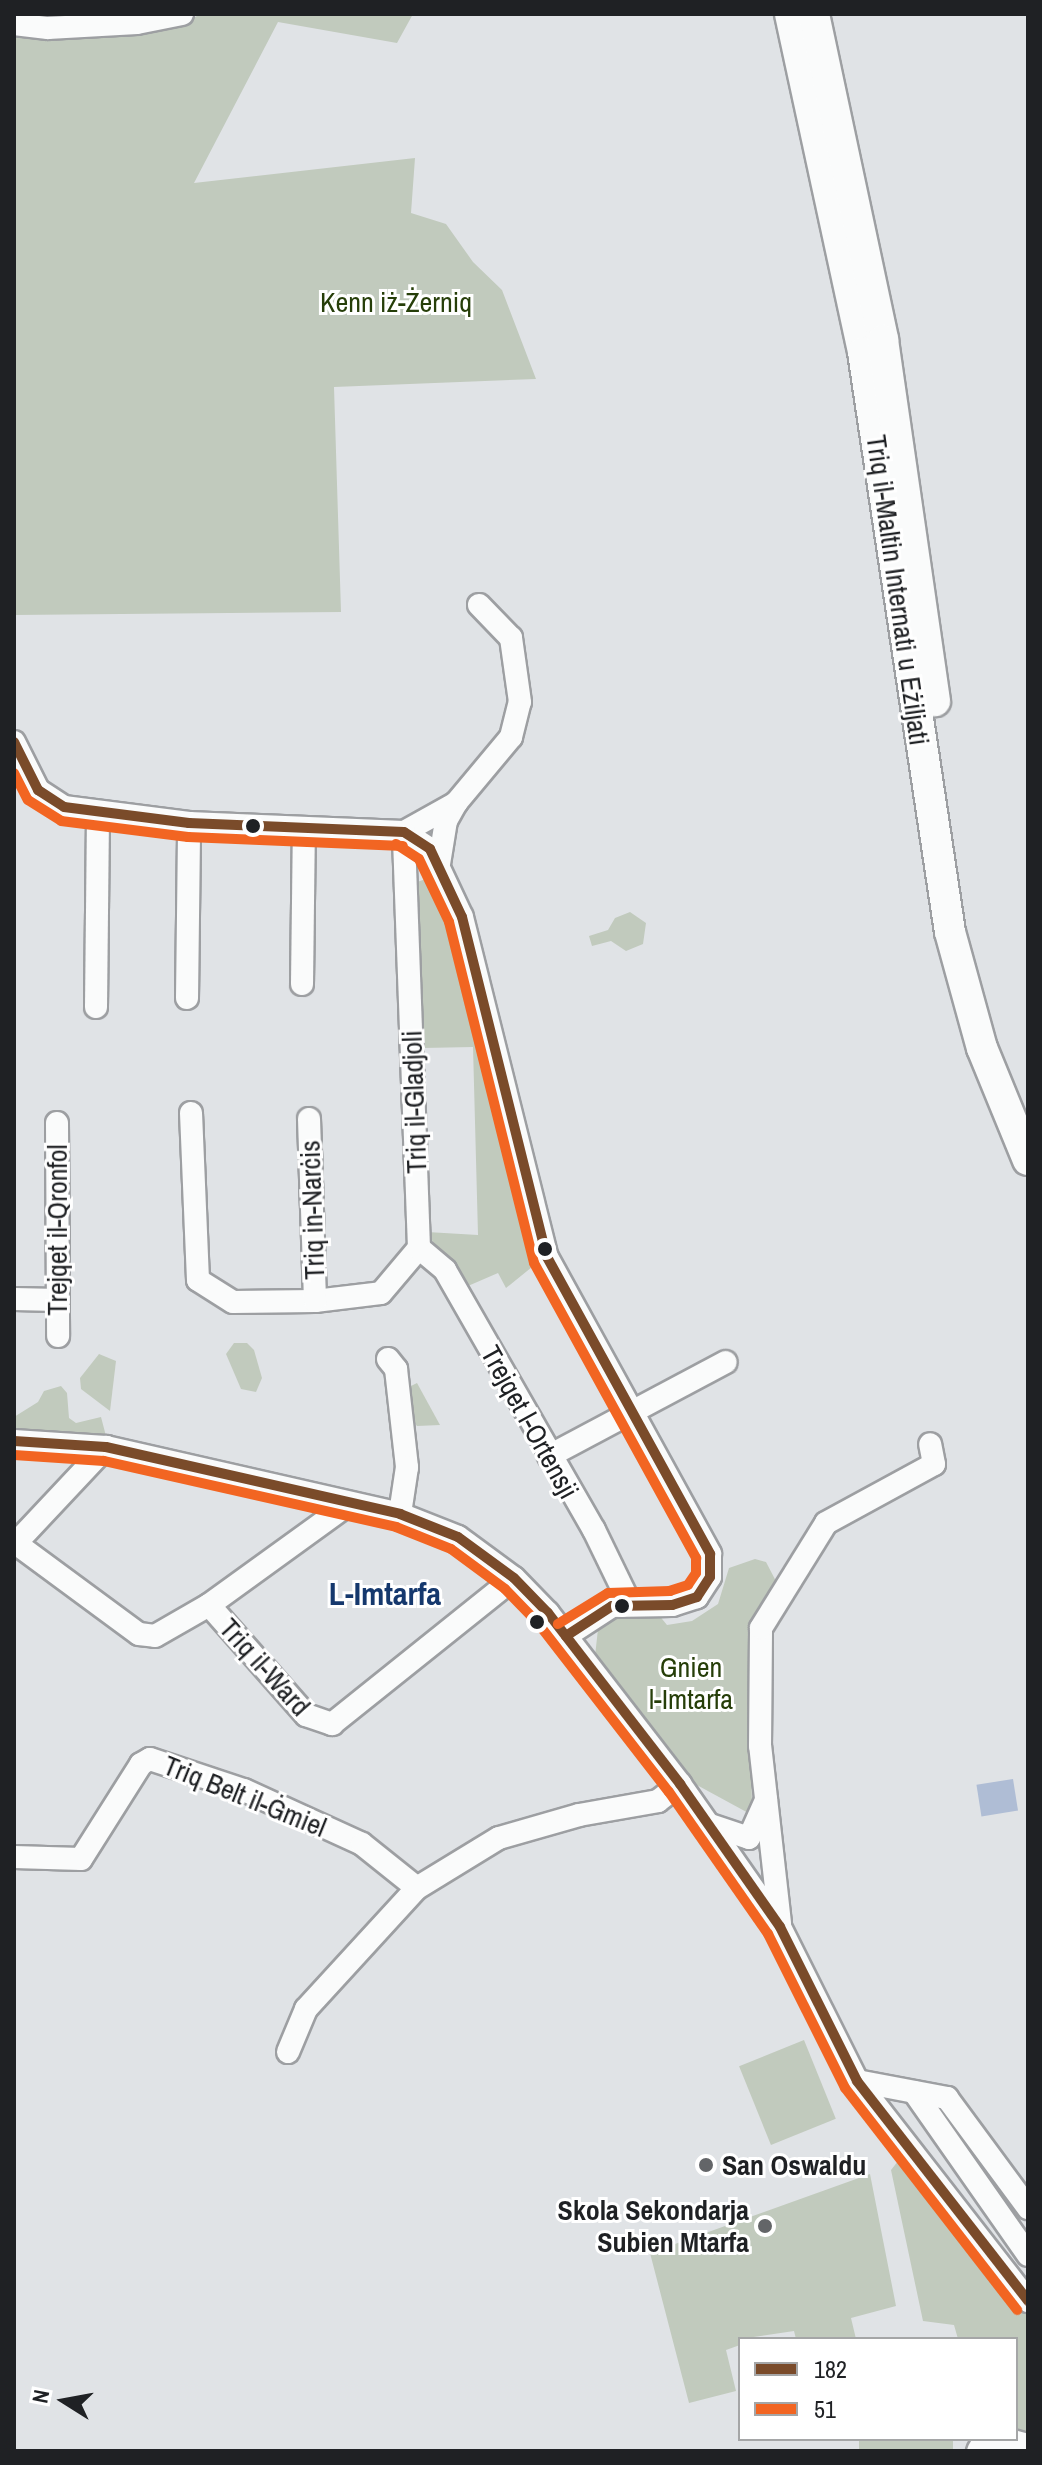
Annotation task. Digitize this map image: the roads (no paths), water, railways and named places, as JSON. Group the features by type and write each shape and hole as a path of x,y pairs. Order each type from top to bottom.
{"highway":[{"name":"Triq il-Maltin Internati u Eżiljati","path":"790,14 863,352 950,932 982,1048 1028,1160"},
{"name":"Triq il-Maltin Internati u Eżiljati","path":"814,14 883,340 968,927 1002,1045 1028,1108"}],"street":[{"path":"14,24 48,28 137,23 182,14"},
{"path":"439,864 446,821 456,803 511,737 520,702 511,638 479,605"},
{"path":"16,757 38,790 64,807 98,815 304,830 404,832 456,803"},
{"path":"96,1007 98,815"},
{"path":"187,998 189,823"},
{"path":"302,984 304,830"},
{"path":"404,832 430,849 462,917 547,1257 631,1409 711,1565 705,1589 697,1597 672,1605 612,1606 566,1636"},
{"name":"Triq il-Gladjoli","path":"404,832 419,1248"},
{"path":"191,1113 198,1280 233,1302 315,1301 381,1293 419,1248"},
{"name":"Triq in-Narċis","path":"309,1119 315,1301"},
{"name":"Trejqet il-Qronfol","path":"57,1123 58,1336"},
{"name":"Trejqet l-Ortensji","path":"419,1248 445,1270 630,1604"},
{"path":"14,1299 58,1300"},
{"path":"388,1359 396,1369 407,1467 400,1514"},
{"path":"549,1456 631,1409 726,1362"},
{"path":"14,1441 106,1447 347,1505 400,1514 458,1537 514,1578 566,1636 680,1784 780,1927 857,2081 1028,2301"},
{"path":"780,1927 760,1746 761,1628 826,1523 934,1464 930,1444"},
{"path":"106,1447 15,1543 145,1637 160,1634 209,1605 347,1505"},
{"name":"Triq il-Ward","path":"209,1605 306,1715 323,1725 339,1720 514,1578"},
{"name":"Triq Belt il-Ġmiel","path":"14,1857 81,1859 141,1764 150,1759 244,1790 362,1844 417,1888"},
{"path":"288,2052 306,2009 417,1888 499,1838 658,1801 680,1784"},
{"path":"707,1824 749,1838 766,1800"},
{"path":"740,1869 772,1848"},
{"path":"857,2081 947,2098 1028,2208"},
{"path":"914,2092 1028,2255"},
{"path":"978,2451 982,2444 996,2441"}],"water":[{"path":"1013,1779 1018,1811 981,1816 976,1785"}],"place":[{"name":"San Oswaldu","path":"706,2165"},
{"name":"Skola Sekondarja Subien Mtarfa","path":"765,2226"}],"district":[{"name":"L-Imtarfa","path":"385,1594"}],"park label":[{"name":"Kenn iż-Żerniq","path":"396,302"},
{"name":"Gnien l-Imtarfa","path":"691,1683"}]}
